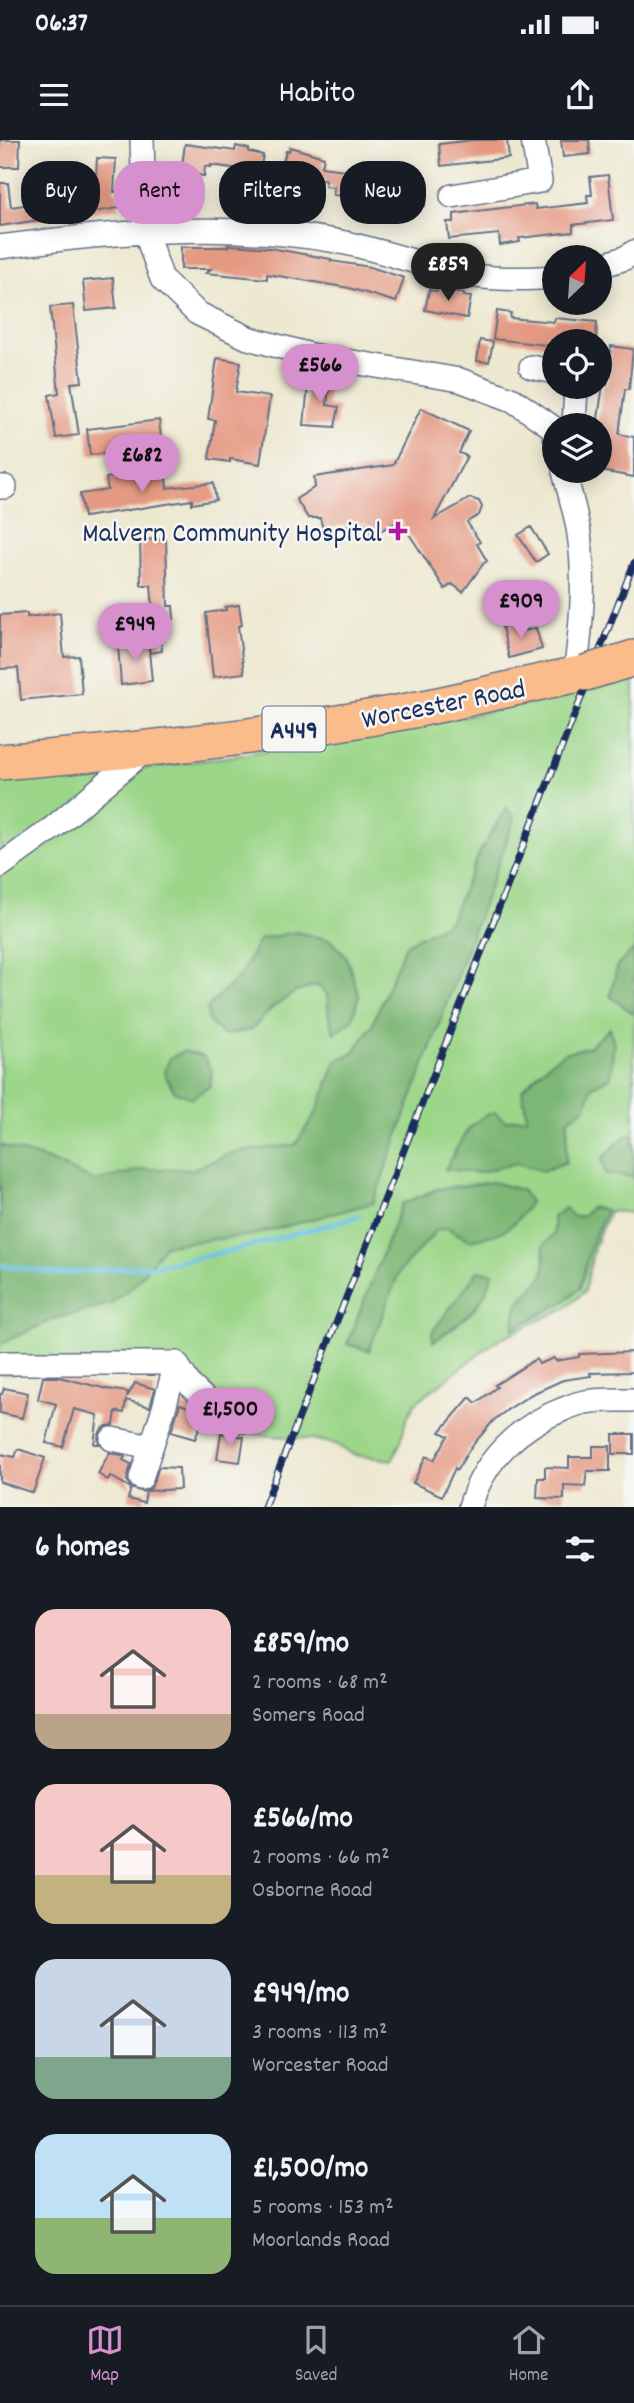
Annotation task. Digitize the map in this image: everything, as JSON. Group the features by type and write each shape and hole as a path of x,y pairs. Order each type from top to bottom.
{"highway":[{"name":"Worcester Road","path":"0,762 149,748 312,727 408,711 601,668"}],"street":[{"path":"142,140 145,231 162,279 197,313 248,338 310,355 460,380 513,400 542,421"},
{"path":"452,196 540,181 533,140"},
{"path":"0,247 71,237 215,229 331,240 474,276 511,280 542,278"},
{"path":"612,262 634,252"},
{"path":"531,367 542,369"},
{"path":"567,483 579,534 583,606 601,668"},
{"path":"0,866 54,827 149,748"},
{"path":"0,1363 176,1363"},
{"path":"176,1363 190,1385 223,1417 246,1421"},
{"path":"141,1478 176,1363"},
{"path":"470,1507 475,1490 489,1466 526,1428 551,1414 583,1402 634,1401"},
{"path":"112,1439 150,1447"}],"green space":[{"path":"634,680 634,1213 609,1211 594,1247 585,1291 566,1308 497,1340 415,1403 392,1460 354,1455 335,1444 312,1439 260,1435 216,1423 157,1368 0,1374 0,780 144,768 282,748 459,717"},
{"path":"506,808 515,818 373,1203 253,1235 165,1245 136,1283 110,1304 54,1319 0,1344 0,1145 48,1160 95,1181 144,1169 193,1169 234,1152 295,1145 317,1111 336,1061 353,1053 372,1025 406,944 449,922 480,852"},
{"path":"296,932 330,940 346,956 359,996 352,1020 334,1033 327,994 317,985 294,993 272,1008 251,1030 223,1035 209,1022 207,1009 241,973 260,939"},
{"path":"634,950 634,1014 610,996 618,964"},
{"path":"610,1028 614,1044 610,1078 592,1086 586,1107 568,1120 566,1162 543,1171 517,1163 477,1173 445,1169 465,1134 477,1121 495,1112 505,1121 527,1117 522,1090 547,1065 564,1053 589,1047"},
{"path":"184,1051 204,1057 212,1071 210,1086 192,1098 174,1091 164,1073 170,1058"},
{"path":"634,1135 634,1177 606,1174 602,1159 625,1136"},
{"path":"493,1182 522,1190 530,1202 518,1220 498,1233 469,1240 447,1228 436,1231 399,1272 369,1351 347,1344 402,1204 437,1189"},
{"path":"591,1207 606,1210 591,1245 580,1288 564,1302 513,1329 517,1305 543,1276 543,1246 554,1233 553,1217 565,1208 574,1217 583,1216"},
{"path":"478,1271 493,1273 483,1296 470,1313 433,1342 432,1332"}],"building":[{"path":"0,140 20,140 19,167 0,167"},
{"path":"507,140 509,158 441,166 439,144"},
{"path":"561,140 589,140 590,154 563,157"},
{"path":"185,144 235,151 236,146 263,155 262,161 219,161 219,166 211,167 205,166 205,161 183,161"},
{"path":"290,147 324,157 323,161 283,161 286,151 289,151"},
{"path":"97,158 116,159 114,209 100,211 100,161 97,161"},
{"path":"326,168 340,169 340,196 333,195 334,187 326,186"},
{"path":"608,175 613,220 573,225 573,232 519,238 520,242 500,245 499,234 449,239 447,222 454,222 454,214 535,204 536,209 588,203 587,195 592,195 590,177"},
{"path":"0,183 8,183 11,207 21,205 21,223 0,226"},
{"path":"228,245 270,248 331,259 404,278 396,302 349,288 267,274 267,279 206,273 211,269 181,269 181,247"},
{"path":"113,278 116,308 86,311 83,281"},
{"path":"438,288 471,297 467,318 425,310 429,290 437,291"},
{"path":"73,305 82,382 71,383 79,435 56,438 49,395 59,393 50,307"},
{"path":"497,311 511,313 510,318 597,322 597,329 542,329 542,345 493,339"},
{"path":"480,340 493,342 489,362 477,361"},
{"path":"612,346 633,349 629,389 625,389 619,434 634,437 634,477 612,473 612,413 599,413 601,399 612,399"},
{"path":"217,358 241,362 236,392 270,397 260,464 209,459 215,420 208,419"},
{"path":"309,377 330,379 327,405 339,407 335,427 304,425"},
{"name":"Malvern Community Hospital","path":"421,408 469,431 459,453 467,456 434,519 470,498 479,501 482,507 479,515 467,522 480,542 477,544 487,561 463,592 452,584 445,589 400,520 373,535 365,523 323,529 320,518 308,518 296,499 315,487 314,477 393,465"},
{"path":"159,420 162,447 90,455 87,429"},
{"path":"165,469 167,488 213,483 216,500 192,504 192,500 84,517 80,494 108,490 106,478"},
{"path":"531,527 548,554 536,562 518,535"},
{"path":"166,539 168,606 173,606 174,619 154,620 151,585 141,585 140,540"},
{"path":"239,605 242,625 238,626 244,673 213,677 206,613"},
{"path":"27,613 27,617 60,613 64,657 79,656 82,694 21,700 18,668 0,669 0,615"},
{"path":"522,623 525,631 536,628 542,649 509,658 502,627"},
{"path":"161,639 162,651 150,653 148,640"},
{"path":"148,641 152,681 121,685 118,644"},
{"path":"634,1352 634,1372 590,1373 591,1376 563,1380 532,1394 507,1410 494,1420 471,1447 457,1470 455,1468 442,1496 413,1483 426,1456 434,1460 448,1436 440,1432 470,1397 476,1403 497,1387 495,1385 536,1359 539,1364 554,1358 556,1361 579,1357 579,1354"},
{"path":"43,1377 59,1377 128,1392 127,1397 135,1383 155,1389 150,1407 126,1400 124,1413 116,1411 114,1425 101,1430 99,1444 94,1444 98,1415 74,1409 63,1447 46,1443 56,1404 38,1399"},
{"path":"4,1388 28,1393 22,1418 0,1413 0,1394"},
{"path":"180,1404 194,1409 193,1414 203,1417 195,1439 171,1432"},
{"path":"221,1433 244,1437 240,1462 217,1459"},
{"path":"613,1434 634,1434 634,1454 613,1454"},
{"path":"593,1446 610,1446 610,1471 587,1471 585,1486 564,1485 564,1499 537,1498 538,1478 545,1478 545,1467 569,1468 569,1457 593,1457"},
{"path":"18,1449 45,1458 33,1493 0,1482 0,1454 15,1457"},
{"path":"109,1453 122,1455 125,1457 123,1460 131,1464 127,1480 131,1488 110,1476 108,1480 98,1474"},
{"path":"159,1467 179,1468 180,1489 146,1491 144,1503 128,1499 131,1488 143,1492 151,1488"}],"waterway":[{"path":"0,1265 59,1274 159,1265 231,1251 360,1216"}],"railway":[{"path":"264,1507 634,563"}],"place":[{"name":"Malvern Community Hospital","path":"398,531"}]}
